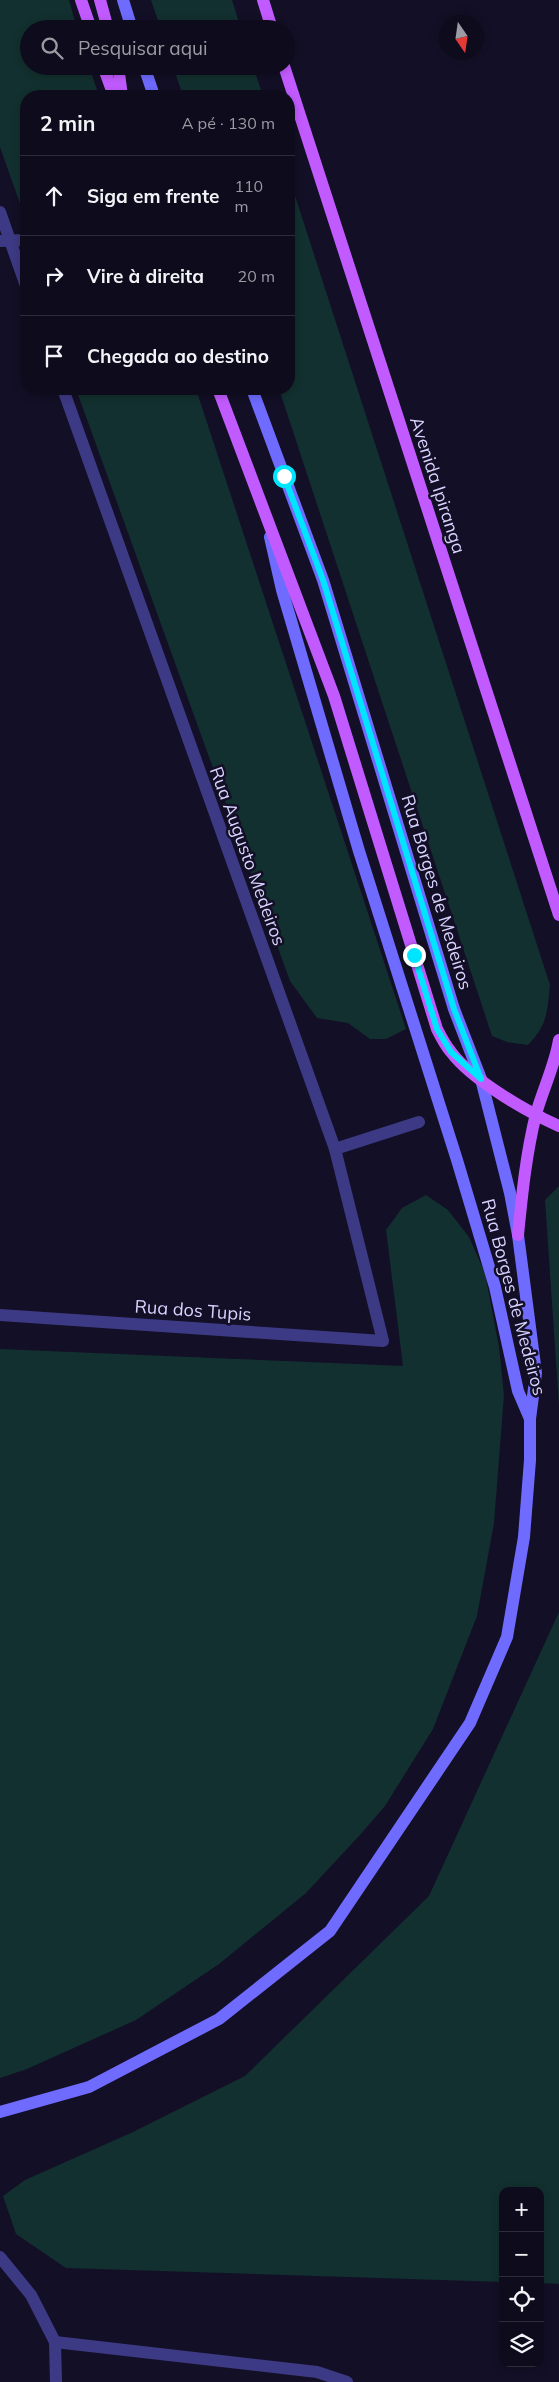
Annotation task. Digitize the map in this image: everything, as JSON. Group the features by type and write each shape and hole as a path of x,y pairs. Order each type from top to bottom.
{"main road":[{"path":"81,0 87,20"},
{"path":"100,0 106,20"},
{"path":"123,0 129,20"},
{"path":"263,0 269,20"},
{"path":"106,75 112,90"},
{"path":"119,75 121,90"},
{"path":"147,75 152,90"},
{"name":"Avenida Ipiranga","path":"287,75 292,90"},
{"name":"Avenida Ipiranga","path":"295,100 559,915"},
{"name":"Rua Borges de Medeiros","path":"220,395 260,497 282,590 392,959 457,1160 495,1287 518,1391 530,1419"},
{"name":"Rua Borges de Medeiros","path":"254,395 323,580 454,1009 481,1079 498,1137 518,1236 536,1373 530,1419"},
{"path":"260,497 334,696 437,1029 451,1052 481,1079 536,1116 559,1126"},
{"path":"518,1236 523,1187 536,1116 559,1040"},
{"path":"0,2112 89,2087 218,2019 330,1931 470,1723 507,1637 524,1537 530,1460 530,1419"}],"street":[{"path":"0,212 5,241 20,273"},
{"path":"5,241 20,240"},
{"name":"Rua Augusto Medeiros","path":"65,395 334,1149 383,1341"},
{"path":"334,1149 419,1122"},
{"name":"Rua dos Tupis","path":"0,1315 383,1341"},
{"path":"0,2257 31,2294 55,2342 56,2382"},
{"path":"55,2342 317,2372 348,2382"}],"green space":[{"path":"0,0 69,0 75,20 20,20 20,75 92,75 97,90 20,90 20,204 0,147"},
{"path":"151,0 232,0 238,20 158,20"},
{"path":"176,75 256,75 261,90 181,90"},
{"path":"295,196 550,985 543,1024 535,1038 528,1045 507,1042 492,1036 281,395 295,395"},
{"path":"78,395 198,395 406,1029 386,1039 370,1039 348,1023 317,1018 290,981"},
{"path":"559,1186 559,1406 545,1200"},
{"path":"426,1195 448,1210 469,1237 485,1273 499,1347 504,1395 494,1523 477,1616 433,1729 385,1806 359,1836 306,1893 219,1964 136,2020 27,2069 0,2078 0,1349 403,1366 386,1230 402,1208"},
{"path":"559,1612 559,2284 544,2283 544,2187 499,2187 499,2282 66,2268 16,2234 3,2196 25,2180 133,2132 245,2076 429,1896"}],"route":[{"path":"284,476 323,580 454,1009 481,1079 451,1052 437,1029 414,955"}]}
